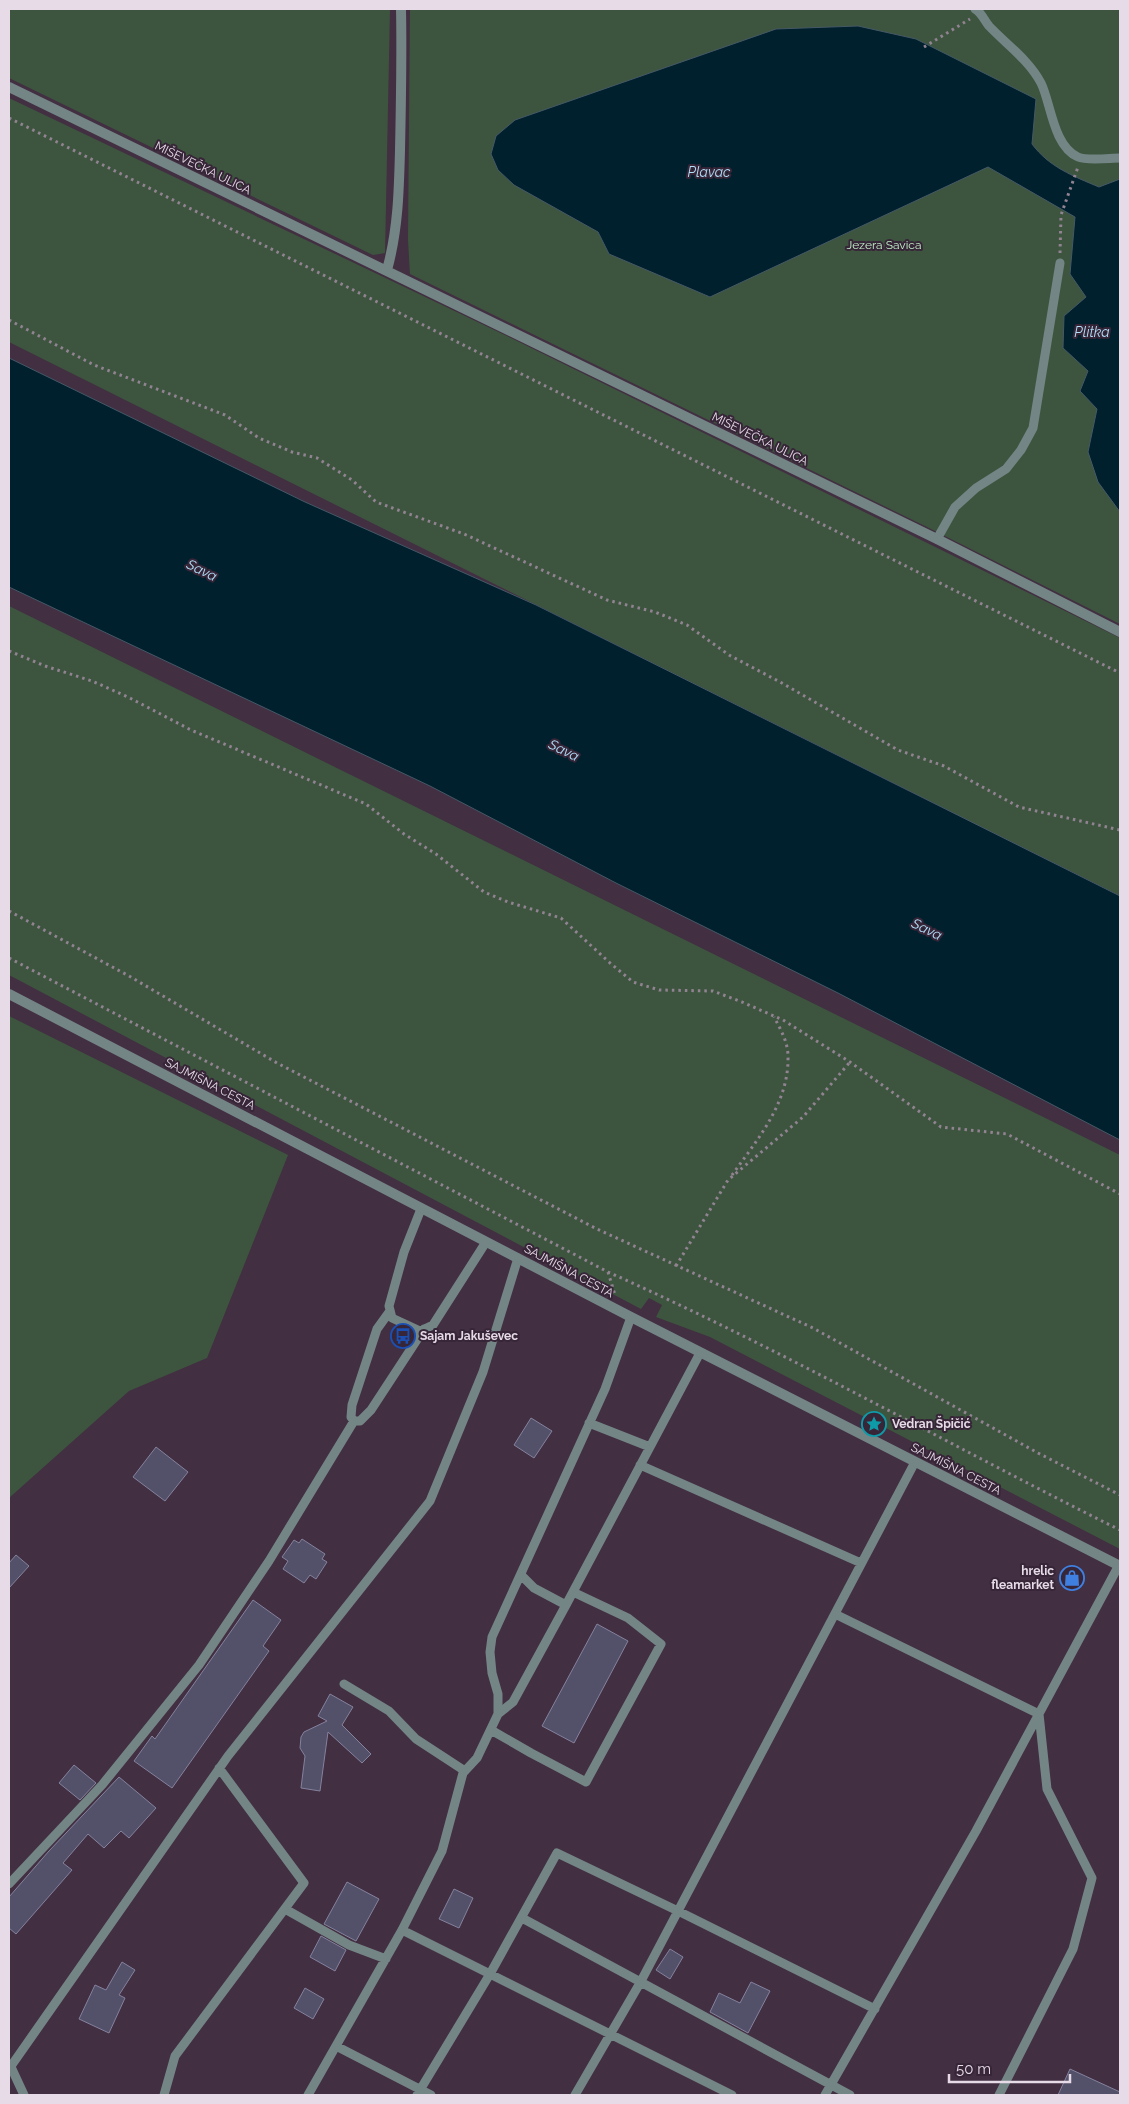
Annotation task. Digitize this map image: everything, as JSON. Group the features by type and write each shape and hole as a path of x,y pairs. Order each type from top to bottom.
{"street":[{"path":"387,270 393,249 398,217 402,65 401,9"},
{"name":"MIŠEVEČKA ULICA","path":"9,87 937,539 1120,632"},
{"name":"SAJMIŠNA CESTA","path":"9,994 700,1353 1120,1566"}],"lane":[{"path":"978,11 1033,71 1041,84 1059,136 1070,150 1078,157 1120,158"},
{"path":"937,539 955,507 976,488 1006,468 1021,450 1033,428 1060,263"},
{"path":"421,1209 404,1252 389,1306 392,1318 420,1331 433,1325 486,1242"},
{"path":"24,2095 10,2068 219,1768 430,1501 483,1372 518,1258"},
{"path":"354,1421 351,1417 352,1405 377,1329 390,1311"},
{"path":"308,2095 402,1930 442,1851 457,1790 465,1771 477,1758 498,1714 498,1694 492,1673 490,1652 492,1637 605,1389 631,1317"},
{"path":"354,1421 360,1421 371,1410 424,1329"},
{"path":"498,1714 512,1702 566,1605 700,1353"},
{"path":"9,1884 102,1785 199,1665 269,1561 354,1421"},
{"path":"589,1423 650,1446"},
{"path":"575,2095 640,1983 915,1462"},
{"path":"640,1465 861,1563"},
{"path":"825,2095 976,1831 1120,1566"},
{"path":"521,1575 534,1588 566,1605"},
{"path":"491,1730 586,1782 661,1644 628,1618 573,1592"},
{"path":"835,1614 1039,1714"},
{"path":"344,1684 389,1711 416,1739 465,1771"},
{"path":"999,2095 1074,1949 1092,1878 1047,1789 1039,1714"},
{"path":"164,2095 175,2056 304,1883 219,1768"},
{"path":"418,2092 490,1974 557,1853 874,2009"},
{"path":"285,1909 349,1946 386,1959"},
{"path":"522,1918 850,2095"},
{"path":"402,1930 732,2095"},
{"path":"336,2046 418,2092 431,2095"}],"path":[{"path":"924,47 978,11"},
{"path":"9,118 1120,674"},
{"path":"1060,263 1061,215 1077,170"},
{"path":"9,320 94,365 225,415 259,438 292,452 317,458 352,480 376,502 464,534 607,600 655,612 687,625 729,655 898,750 944,766 1019,807 1120,830"},
{"path":"9,651 45,666 92,681 128,697 191,730 366,804 404,834 436,854 484,892 508,902 562,918 633,982 659,990 713,991 773,1016 850,1062 941,1127 1007,1134 1120,1194"},
{"path":"9,912 129,976 277,1062 597,1228 813,1328 1038,1453 1120,1495"},
{"path":"9,958 608,1272 662,1296 808,1369 1120,1530"},
{"path":"676,1266 728,1180 773,1117 784,1083 788,1057 784,1036 773,1016"},
{"path":"728,1180 803,1117 850,1062"},
{"path":"608,1272 615,1294 613,1308"}],"green space":[{"path":"9,9 390,9 385,253 373,255 9,78"},
{"name":"Jezera Savica","path":"410,9 1120,9 1120,624 927,527 410,274 408,240"},
{"path":"9,98 511,338 1120,638 1120,896 9,342"},
{"path":"9,606 1120,1155 1120,1549 710,1337 656,1317 662,1305 649,1298 641,1309 9,975"},
{"path":"9,1016 288,1155 207,1358 129,1391 9,1498"}],"water":[{"name":"Plavac","path":"858,26 916,39 1036,99 1032,144 1046,159 1062,170 1099,187 1120,179 1120,512 1098,482 1088,452 1097,409 1080,391 1088,371 1063,348 1064,316 1086,297 1070,274 1075,217 988,167 710,297 609,254 598,232 514,185 498,170 491,154 496,136 515,120 776,29"},
{"name":"Sava","path":"9,358 305,502 536,605 1120,896 1120,1140 838,993 616,883 430,786 9,587"}],"building":[{"path":"531,1418 552,1431 534,1458 514,1445"},
{"path":"156,1447 188,1472 165,1501 133,1477"},
{"path":"302,1539 325,1554 322,1559 327,1562 316,1579 310,1575 304,1583 283,1569 288,1561 282,1557 294,1540 299,1543"},
{"path":"16,1555 29,1566 9,1588 9,1563"},
{"path":"253,1600 281,1620 263,1646 269,1651 172,1788 134,1761 152,1736 155,1739"},
{"path":"597,1624 628,1641 574,1743 542,1726"},
{"path":"330,1694 353,1707 342,1725 371,1754 362,1763 328,1732 320,1791 301,1788 305,1756 300,1748 301,1737 304,1732 327,1721 318,1716"},
{"path":"74,1765 96,1783 80,1800 59,1783"},
{"path":"119,1777 156,1808 129,1838 121,1831 104,1848 88,1834 63,1863 72,1870 16,1934 9,1928 9,1897 49,1851"},
{"path":"347,1882 379,1899 356,1941 324,1924"},
{"path":"454,1889 473,1898 459,1928 439,1919"},
{"path":"321,1936 346,1950 335,1971 310,1957"},
{"path":"670,1949 683,1957 670,1979 656,1970"},
{"path":"122,1962 135,1970 119,1995 125,1998 109,2033 79,2019 95,1985 106,1990"},
{"path":"751,1982 770,1991 748,2033 710,2012 719,1993 740,2003"},
{"path":"305,1988 324,1999 313,2019 294,2008"},
{"path":"1070,2069 1120,2092 1120,2095 1058,2095"}],"place":[{"name":"Sajam Jakuševec","path":"403,1336"},
{"name":"Vedran Špičić","path":"874,1424"},
{"name":"hrelic fleamarket","path":"1072,1578"}],"water label":[{"name":"Plitka","path":"1092,332"}]}
